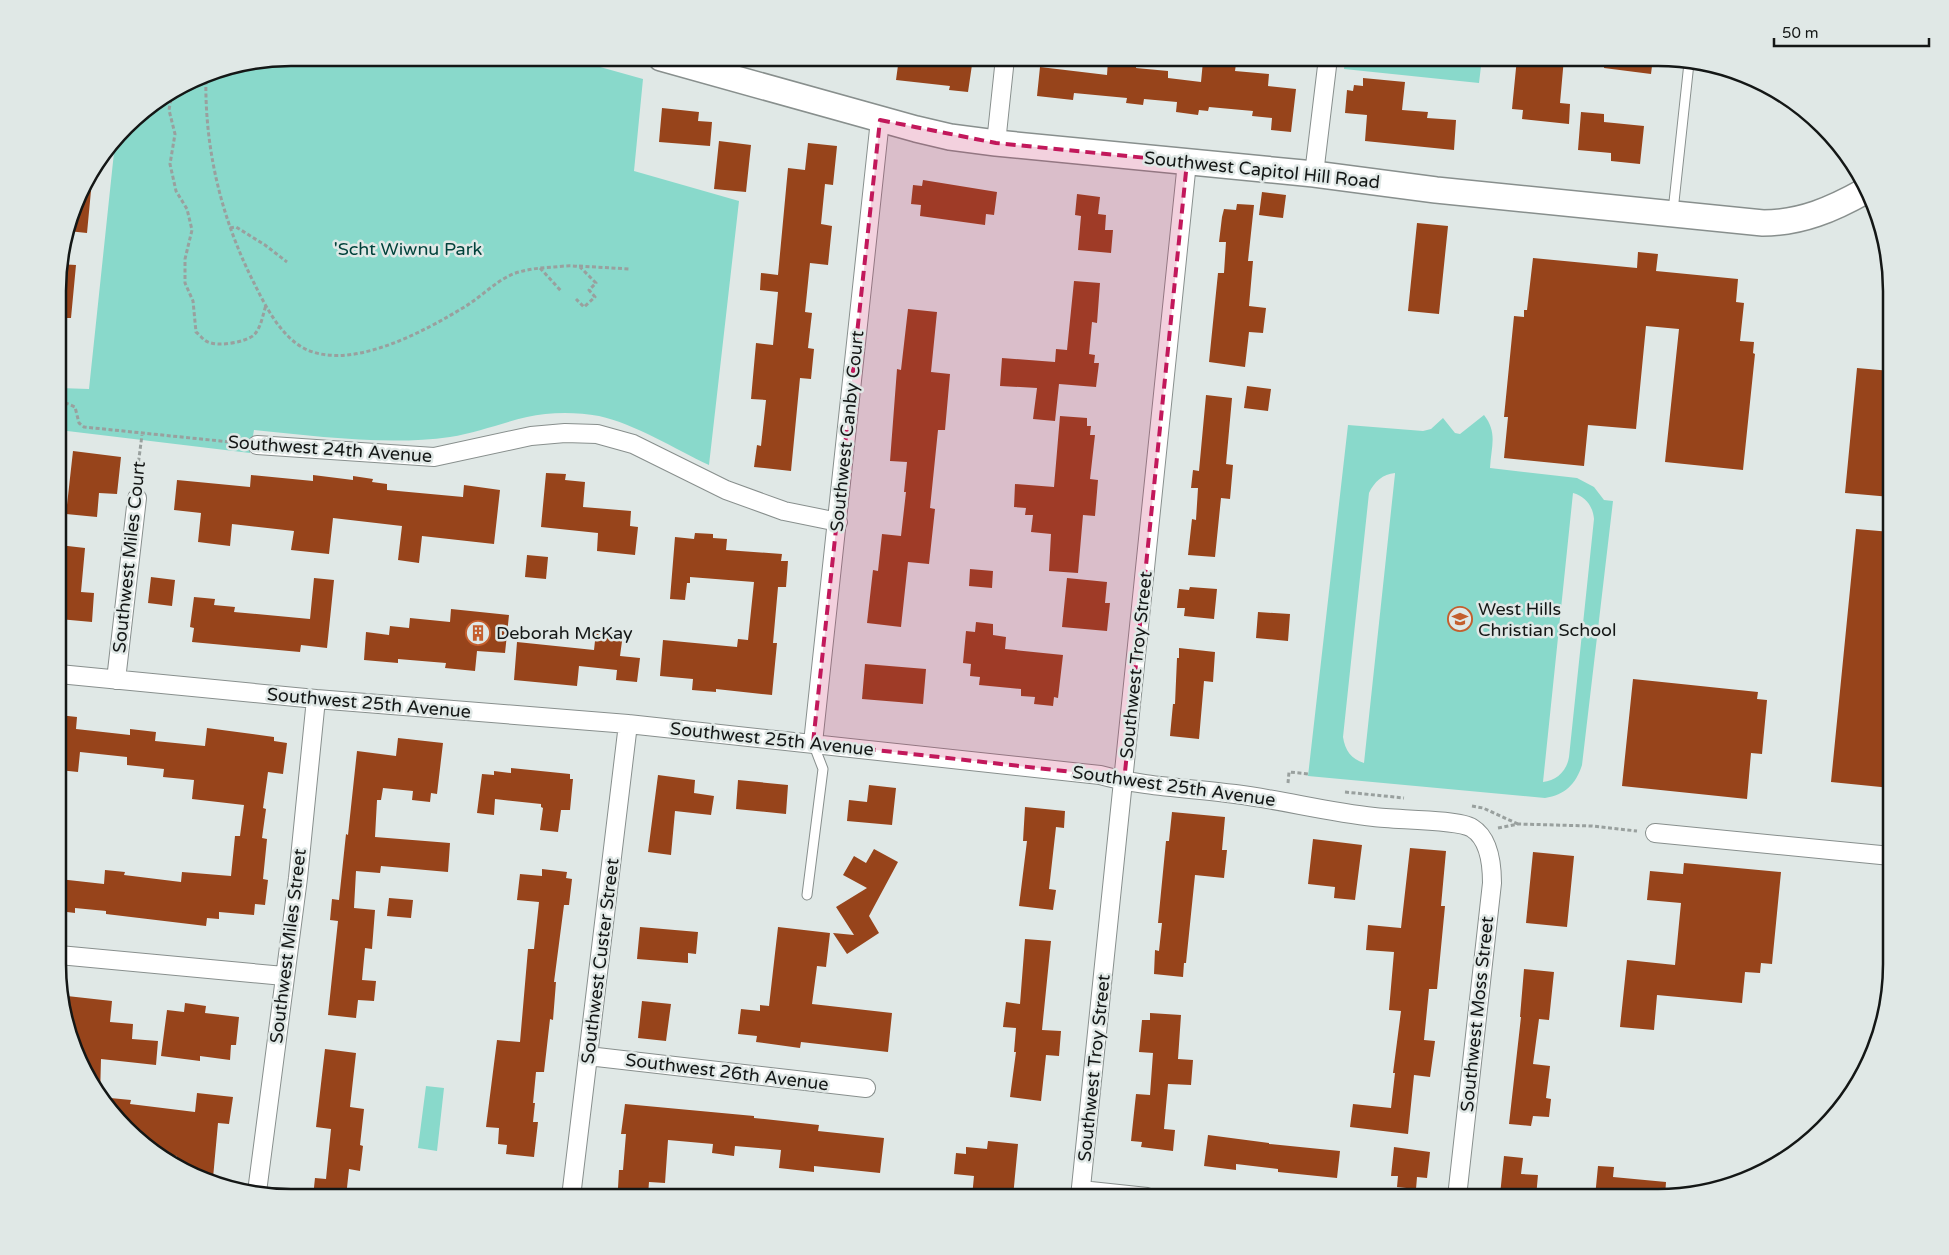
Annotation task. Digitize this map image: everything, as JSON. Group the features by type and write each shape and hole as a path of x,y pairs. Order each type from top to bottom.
{"street":[{"name":"Southwest Capitol Hill Road","path":"712,66 880,120 937,134 996,143 1314,174 1436,190 1774,223 1827,211 1861,193"},
{"path":"996,143 1004,66"},
{"path":"1314,174 1327,66"},
{"name":"Southwest Canby Court","path":"813,743 880,120"},
{"name":"Southwest Troy Street","path":"1081,1189 1124,782 1186,162"},
{"name":"Southwest 24th Avenue","path":"257,445 434,457 530,436 565,433 598,434 633,444 735,493 784,511 838,522"},
{"name":"Southwest Miles Court","path":"116,680 138,498"},
{"name":"Southwest 25th Avenue","path":"66,675 316,699 628,724 1100,775 1124,782 1236,794 1374,817 1465,825 1479,834"},
{"name":"Southwest Miles Street","path":"258,1186 298,878 316,699"},
{"name":"Southwest Custer Street","path":"572,1189 628,724"},
{"path":"1655,832 1883,855"},
{"name":"Southwest Moss Street","path":"1458,1189 1492,883 1492,866 1489,854 1479,834"},
{"path":"66,956 284,976"},
{"name":"Southwest 26th Avenue","path":"588,1056 866,1088"}],"lane":[{"path":"1673,214 1688,68"},
{"path":"807,895 823,769 813,743"}],"path":[{"path":"206,83 209,141 218,186 230,228 244,264 266,305 282,329 297,344 312,352 323,355 350,355 377,348 427,329 468,305 511,275 540,268 578,266 629,270"},
{"path":"171,101 169,110 175,134 170,164 176,191 187,209 192,230 185,259 185,283 193,301 196,332 207,342 218,344 236,343 254,335 259,327 266,305"},
{"path":"230,228 236,227 287,262"},
{"path":"576,300 584,307 595,296 589,290 596,283 578,266"},
{"path":"540,268 562,292"},
{"name":"Southwest 24th Avenue","path":"66,403 75,407 79,423 84,428 257,445"},
{"name":"Southwest Miles Court","path":"138,498 135,492 142,435"},
{"path":"1479,834 1518,824 1592,826 1655,832"}],"highlighted area":[{"path":"880,120 996,143 1187,162 1124,782 1100,775 813,743"}],"green space":[{"name":"'Scht Wiwnu Park","path":"291,66 597,66 643,79 634,171 739,201 709,465 627,425 599,416 572,413 535,415 460,435 426,440 352,439 254,430 250,453 66,431 66,388 89,389 114,153 132,132 166,104 191,89 219,78 261,68"},
{"path":"1344,66 1481,66 1479,83 1344,69"},
{"path":"1484,415 1492,434 1490,468 1577,478 1594,487 1604,500 1613,501 1580,772 1569,788 1545,798 1308,776 1348,425 1423,431 1431,429 1443,418 1455,433 1460,434","holes":["1395,474 1364,763 1349,753 1343,737 1369,493 1379,479","1573,493 1588,502 1594,519 1569,757 1566,767 1560,774 1552,780 1543,782"]},
{"path":"426,1086 444,1088 437,1151 418,1148"}],"building":[{"path":"898,66 972,66 968,92 949,90 950,86 896,80"},
{"path":"1108,66 1136,66 1136,68 1168,71 1168,78 1201,82 1203,66 1236,66 1235,71 1269,74 1268,86 1296,89 1291,132 1271,130 1272,118 1252,116 1253,111 1209,107 1208,111 1199,110 1198,115 1176,112 1177,102 1144,99 1143,105 1126,103 1127,98 1074,93 1073,100 1037,96 1040,67 1107,75"},
{"path":"1516,66 1563,66 1560,103 1570,104 1569,124 1522,119 1523,110 1512,109"},
{"path":"1604,66 1652,66 1651,74 1604,68"},
{"path":"1363,78 1405,82 1402,110 1428,112 1427,118 1456,120 1454,150 1365,141 1367,115 1345,113 1347,90 1353,91 1354,85 1363,86"},
{"path":"662,108 699,112 698,121 712,122 710,146 659,142"},
{"path":"1581,112 1604,114 1604,122 1644,126 1640,164 1611,161 1611,153 1578,150"},
{"path":"719,141 751,145 746,192 714,189"},
{"path":"808,143 837,146 833,185 825,184 821,224 832,226 828,265 810,263 805,312 812,313 808,348 814,349 811,379 800,378 791,471 754,467 757,445 761,446 766,400 751,399 756,343 773,345 778,292 760,290 761,273 778,275 788,168 805,170"},
{"path":"923,180 997,192 994,215 986,214 985,225 920,216 921,205 911,204 913,185 922,186"},
{"path":"91,187 87,233 74,232"},
{"path":"1262,192 1286,195 1283,218 1259,215"},
{"path":"1077,194 1100,197 1098,214 1106,215 1105,230 1113,230 1111,253 1078,250 1081,216 1075,215"},
{"path":"1237,204 1254,205 1248,261 1253,261 1249,306 1266,308 1263,333 1249,332 1245,367 1209,362 1218,273 1224,273 1226,242 1219,242 1222,217 1224,209 1236,210"},
{"path":"1417,223 1448,226 1439,314 1408,311"},
{"path":"1638,252 1658,254 1656,271 1738,279 1736,302 1744,303 1740,341 1754,342 1753,353 1755,354 1743,470 1665,462 1679,329 1646,326 1636,429 1588,425 1584,466 1504,458 1508,417 1504,417 1514,316 1524,317 1524,310 1527,310 1533,258 1637,268"},
{"path":"68,265 76,265 71,318 66,318"},
{"path":"1074,281 1100,283 1097,323 1092,322 1089,354 1095,355 1094,363 1099,363 1096,387 1059,384 1055,421 1033,419 1037,388 1000,386 1002,358 1055,362 1056,349 1067,350"},
{"path":"908,309 937,312 931,372 950,374 945,430 938,430 930,508 935,509 929,564 908,562 901,627 867,623 873,570 878,571 882,534 901,536 907,462 890,461 897,369 901,370"},
{"path":"1857,368 1883,370 1883,496 1845,493"},
{"path":"1247,386 1271,389 1268,411 1244,408"},
{"path":"1206,395 1232,398 1226,464 1233,465 1230,499 1221,498 1215,557 1188,555 1192,519 1196,520 1198,488 1191,488 1193,470 1199,471"},
{"path":"1060,416 1087,418 1087,426 1091,426 1090,435 1095,435 1090,479 1098,480 1095,516 1083,515 1078,573 1049,571 1051,534 1031,532 1033,515 1025,515 1026,508 1014,507 1015,484 1054,487"},
{"path":"73,451 121,457 117,494 99,493 97,517 66,514"},
{"path":"546,473 566,474 565,480 585,482 583,507 631,511 630,526 638,527 635,555 597,551 598,533 541,527"},
{"path":"251,475 313,481 313,475 353,480 353,476 373,479 372,482 387,484 387,490 463,497 464,485 500,490 494,544 422,536 419,563 398,560 402,526 333,518 329,554 291,550 294,531 232,524 230,546 198,542 201,513 174,510 177,480 250,487"},
{"path":"1856,529 1883,531 1883,787 1831,782"},
{"path":"695,533 713,534 713,538 727,539 726,550 782,554 781,561 788,561 786,587 778,587 773,643 777,643 772,695 716,689 716,692 692,690 693,679 660,676 663,640 737,647 738,639 748,640 754,582 690,577 690,583 687,583 685,600 670,599 675,537 694,539"},
{"path":"66,546 85,548 81,592 94,593 92,622 66,620"},
{"path":"527,555 548,557 546,579 525,577"},
{"path":"970,569 993,571 992,588 969,586"},
{"path":"151,577 175,580 172,606 148,603"},
{"path":"314,578 334,580 327,648 301,645 300,652 192,642 194,628 190,627 194,597 215,599 214,605 235,607 234,612 310,619"},
{"path":"1067,578 1107,582 1105,603 1110,603 1107,631 1062,627"},
{"path":"1190,587 1217,589 1214,619 1184,616 1185,608 1177,608 1179,589 1189,590"},
{"path":"451,609 509,615 505,653 477,651 475,671 445,668 446,663 398,659 398,663 364,660 366,632 389,635 390,626 409,628 410,618 450,622"},
{"path":"1258,612 1290,614 1288,641 1256,638"},
{"path":"976,622 993,624 993,635 1006,637 1005,649 1063,655 1058,698 1054,697 1053,706 1034,704 1035,697 1021,696 1021,689 979,685 980,677 970,676 971,664 963,663 966,631 975,632"},
{"path":"596,632 623,634 620,656 640,658 637,682 616,680 617,670 579,666 577,686 514,680 517,642 594,650"},
{"path":"1179,648 1215,652 1213,682 1204,681 1199,739 1170,736 1173,704 1175,704"},
{"path":"865,664 926,669 923,704 862,699"},
{"path":"1633,679 1758,692 1757,699 1767,700 1762,754 1751,753 1747,799 1622,786"},
{"path":"66,716 77,717 76,729 130,735 130,729 156,732 155,741 205,746 207,728 274,737 274,741 287,743 283,774 268,772 263,808 266,809 262,838 267,839 263,879 268,880 265,905 255,904 254,915 219,912 219,919 207,918 206,926 106,914 106,911 75,908 75,913 66,912 66,880 104,884 105,870 125,872 124,875 181,882 182,872 231,876 235,836 240,836 244,805 192,799 194,780 163,777 164,769 127,765 127,757 80,752 78,772 66,771"},
{"path":"398,738 443,743 437,794 431,793 430,802 412,800 413,791 383,788 381,800 377,800 375,837 450,843 448,872 381,866 380,873 356,871 354,908 375,910 372,949 365,948 362,980 376,981 374,1001 358,1000 356,1018 328,1015 338,921 330,920 332,899 339,900 357,751 396,756"},
{"path":"511,768 570,774 570,779 573,779 570,810 561,810 558,832 540,830 543,808 541,804 495,799 494,815 477,813 482,774 494,775 494,771 511,773"},
{"path":"658,775 695,780 694,793 714,796 711,815 675,811 671,855 648,852"},
{"path":"738,780 788,785 786,814 736,809"},
{"path":"869,785 896,788 892,825 847,821 849,800 867,802"},
{"path":"1025,807 1065,811 1064,828 1056,827 1049,889 1056,890 1053,910 1019,906 1027,841 1023,841"},
{"path":"1172,812 1225,817 1222,850 1227,850 1224,878 1195,875 1183,977 1154,974 1155,950 1159,951 1162,923 1158,923 1166,841 1169,841"},
{"path":"1313,839 1362,845 1355,900 1334,898 1335,887 1308,884"},
{"path":"1410,848 1446,851 1441,906 1445,906 1437,989 1429,989 1424,1040 1435,1041 1430,1077 1414,1075 1408,1134 1350,1127 1353,1104 1391,1108 1395,1073 1393,1073 1401,1011 1389,1010 1394,952 1366,950 1368,925 1401,928"},
{"path":"874,849 898,862 869,916 879,933 847,954 833,933 854,935 836,907 867,888 843,875 854,856 866,863"},
{"path":"1533,852 1574,856 1567,927 1526,923"},
{"path":"1684,863 1781,872 1772,964 1761,963 1760,973 1745,972 1742,1003 1657,995 1654,1030 1620,1027 1627,960 1675,965 1681,903 1647,900 1650,871 1683,874"},
{"path":"542,869 567,872 566,878 572,879 569,905 564,905 554,982 556,982 553,1020 550,1019 544,1072 536,1072 533,1122 538,1122 534,1157 506,1154 507,1145 498,1144 499,1128 486,1127 497,1040 520,1042 528,949 534,949 539,902 517,900 520,874 542,876"},
{"path":"389,898 413,900 411,918 387,916"},
{"path":"640,927 698,932 696,954 688,953 688,963 637,959"},
{"path":"778,927 830,933 826,967 817,966 812,1004 892,1013 888,1052 801,1042 800,1048 756,1042 757,1036 738,1034 741,1009 760,1011 760,1005 769,1006"},
{"path":"1025,939 1051,941 1042,1030 1061,1031 1059,1056 1046,1055 1041,1101 1010,1097 1016,1052 1014,1052 1016,1028 1003,1027 1006,1002 1020,1004"},
{"path":"1524,969 1554,972 1549,1020 1539,1019 1533,1064 1550,1066 1546,1098 1551,1099 1549,1117 1533,1116 1531,1126 1509,1124 1521,1017"},
{"path":"68,996 112,1001 110,1022 133,1024 132,1039 158,1041 156,1065 101,1059 100,1083 83,1050"},
{"path":"642,1001 671,1004 666,1041 638,1038"},
{"path":"185,1003 206,1006 205,1013 239,1017 236,1045 231,1045 230,1060 200,1056 200,1061 161,1056 167,1010 184,1012"},
{"path":"1150,1013 1181,1015 1178,1059 1193,1060 1191,1085 1168,1084 1164,1129 1175,1130 1173,1151 1141,1147 1142,1142 1131,1141 1136,1094 1150,1095 1153,1053 1139,1052 1142,1020 1150,1020"},
{"path":"325,1049 356,1053 350,1107 364,1109 360,1145 363,1146 360,1171 349,1169 347,1189 314,1189 315,1178 326,1179 331,1129 316,1127"},
{"path":"197,1093 233,1097 229,1124 218,1123 213,1175 178,1159 177,1156 173,1156 154,1142 132,1123 111,1098 131,1100 130,1104 195,1112"},
{"path":"625,1104 754,1116 754,1118 819,1125 818,1131 884,1138 880,1173 814,1166 814,1172 779,1168 781,1150 735,1146 734,1156 712,1153 713,1144 668,1140 665,1183 649,1182 648,1189 625,1189 618,1188 619,1170 623,1170 626,1134 621,1134"},
{"path":"1208,1135 1269,1144 1340,1151 1337,1178 1278,1172 1278,1169 1236,1164 1236,1170 1204,1166"},
{"path":"988,1141 1018,1144 1014,1189 973,1189 974,1176 954,1174 956,1153 966,1154 966,1147 987,1149"},
{"path":"1394,1147 1430,1152 1427,1178 1417,1177 1416,1189 1397,1187 1398,1176 1391,1176"},
{"path":"1504,1156 1523,1158 1521,1174 1538,1175 1537,1189 1501,1189"},
{"path":"1598,1166 1614,1167 1613,1177 1666,1182 1666,1188 1596,1189"}],"place":[{"name":"West Hills Christian School","path":"1460,619"},
{"name":"Deborah McKay","path":"478,633"}]}
